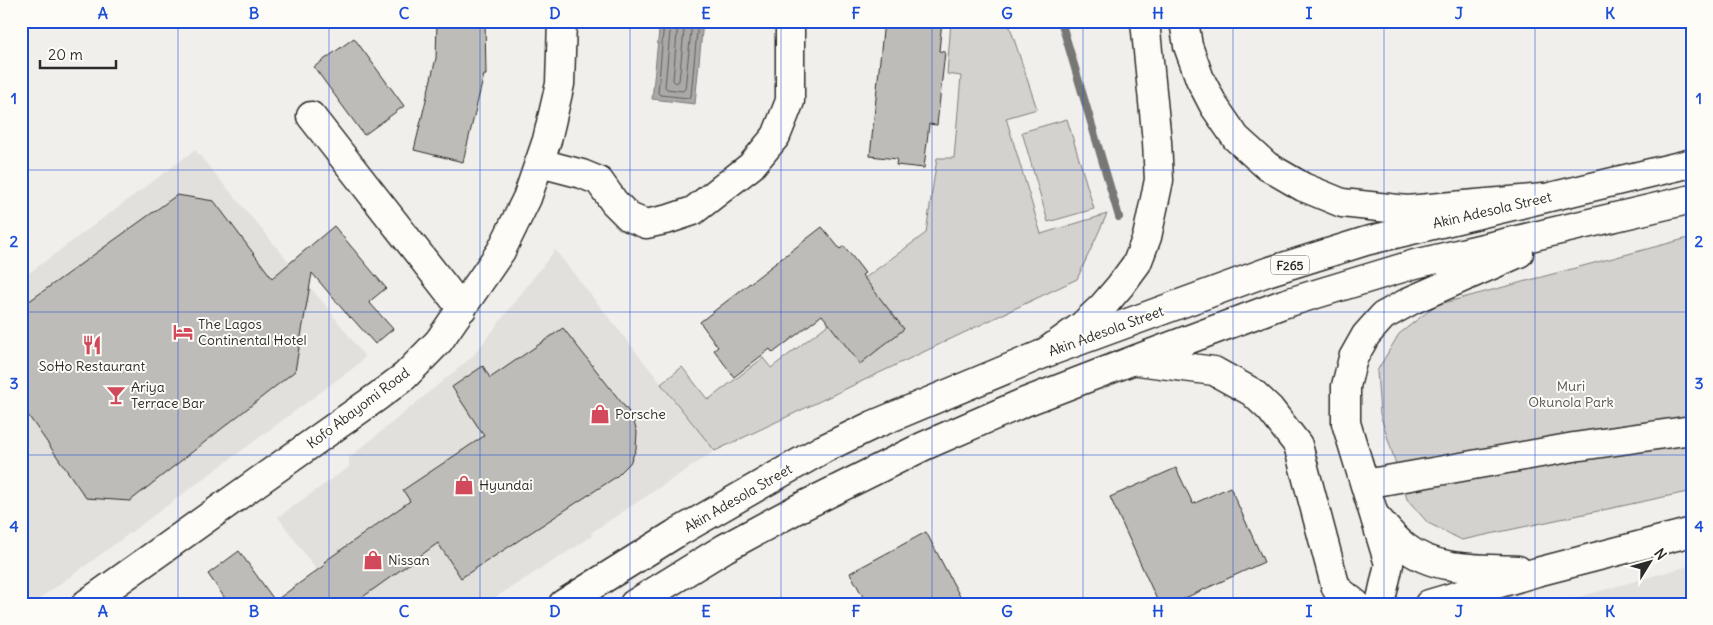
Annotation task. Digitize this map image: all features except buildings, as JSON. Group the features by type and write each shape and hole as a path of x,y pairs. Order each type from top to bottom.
{"main road":[{"name":"Kofo Abayomi Road","path":"86,604 377,397 405,376 439,341 501,252 527,198 540,162 560,84 562,21"},
{"path":"540,162 599,181 614,202 629,217 646,224 669,220 693,211 751,166 776,136 790,101 790,21"},
{"path":"1043,354 1083,325 1102,307 1136,263 1147,237 1159,180 1158,142 1145,21"},
{"path":"1184,21 1188,46 1200,79 1214,106 1236,138 1267,166 1302,187 1342,203 1407,210 1543,198"},
{"path":"312,116 462,309"},
{"name":"Akin Adesola Street","path":"563,604 675,534 823,449 873,425 1043,354 1267,272 1366,240 1692,163"},
{"path":"634,604 725,548 799,508 924,446 1025,402 1134,360 1283,304 1396,270 1692,199"},
{"path":"1380,604 1389,564 1346,422 1346,386 1353,358 1366,335 1384,316 1412,300 1583,224"},
{"path":"1134,360 1214,371 1252,392 1270,409 1298,445 1336,588 1356,604"},
{"path":"1365,484 1574,447 1692,430"},
{"path":"1374,515 1406,548 1426,559 1449,566 1537,572"},
{"path":"1429,604 1537,572 1692,532"}],"shaded area":[{"name":"The Lagos Continental Hotel","path":"195,150 326,306 365,357 356,366 92,561 32,604 21,604 21,279"},
{"path":"555,250 715,451 592,532 591,537 485,604 341,604 278,517 349,467 349,458 473,356"},
{"path":"1692,565 1692,604 1554,604"}],"green space":[{"path":"951,21 1008,21 1037,109 1006,118 1041,234 1107,214 1077,279 715,451 661,384 682,367 708,400 763,358 771,368 847,310 839,297 926,233 937,158 954,158 961,76 947,74"},
{"path":"1067,119 1094,209 1048,222 1022,132"},
{"name":"Muri Okunola Park","path":"1692,237 1692,491 1462,540 1428,523 1407,499 1380,414 1377,371 1399,334 1436,305"}],"water":[{"path":"660,21 703,21 695,104 652,99"}],"waterway":[{"path":"1061,21 1119,217"}],"place":[{"name":"The Lagos Continental Hotel","path":"183,332"},
{"name":"SoHo Restaurant","path":"92,345"},
{"name":"Ariya Terrace Bar","path":"116,395"},
{"name":"Porsche","path":"600,414"},
{"name":"Hyundai","path":"464,485"},
{"name":"Nissan","path":"373,560"}]}
